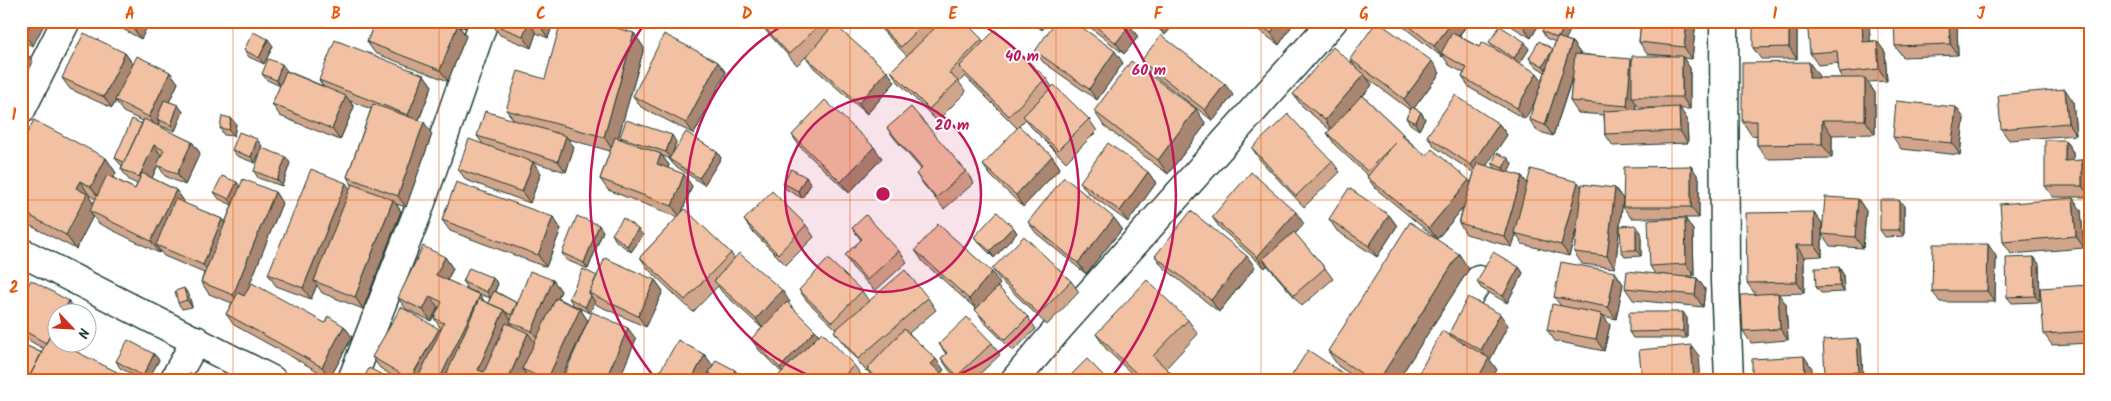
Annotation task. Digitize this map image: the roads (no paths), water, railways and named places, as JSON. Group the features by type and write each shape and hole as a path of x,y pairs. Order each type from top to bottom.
{"street":[{"path":"21,110 66,21"},
{"path":"352,380 416,214 484,21"},
{"path":"1015,380 1058,329 1333,21"},
{"path":"1724,21 1725,281 1729,380"},
{"path":"21,252 272,380"},
{"path":"1413,380 1479,280"},
{"path":"174,380 196,340"}]}
